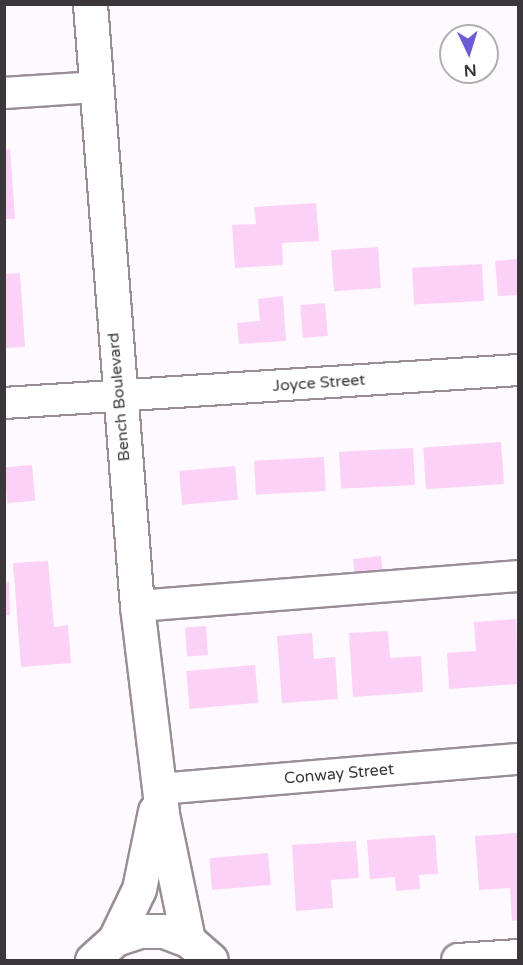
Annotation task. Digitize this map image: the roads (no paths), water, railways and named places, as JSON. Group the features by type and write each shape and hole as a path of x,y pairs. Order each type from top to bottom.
{"main road":[{"name":"Bench Boulevard","path":"90,4 137,606 159,789 206,954"},
{"name":"Bench Boulevard","path":"97,954 139,889 159,789"},
{"path":"97,954 139,931 164,931 206,954"},
{"path":"458,960 519,956"}],"street":[{"path":"4,93 96,87"},
{"name":"Joyce Street","path":"4,403 519,370"},
{"path":"137,606 519,576"},
{"name":"Conway Street","path":"159,789 519,759"}]}
